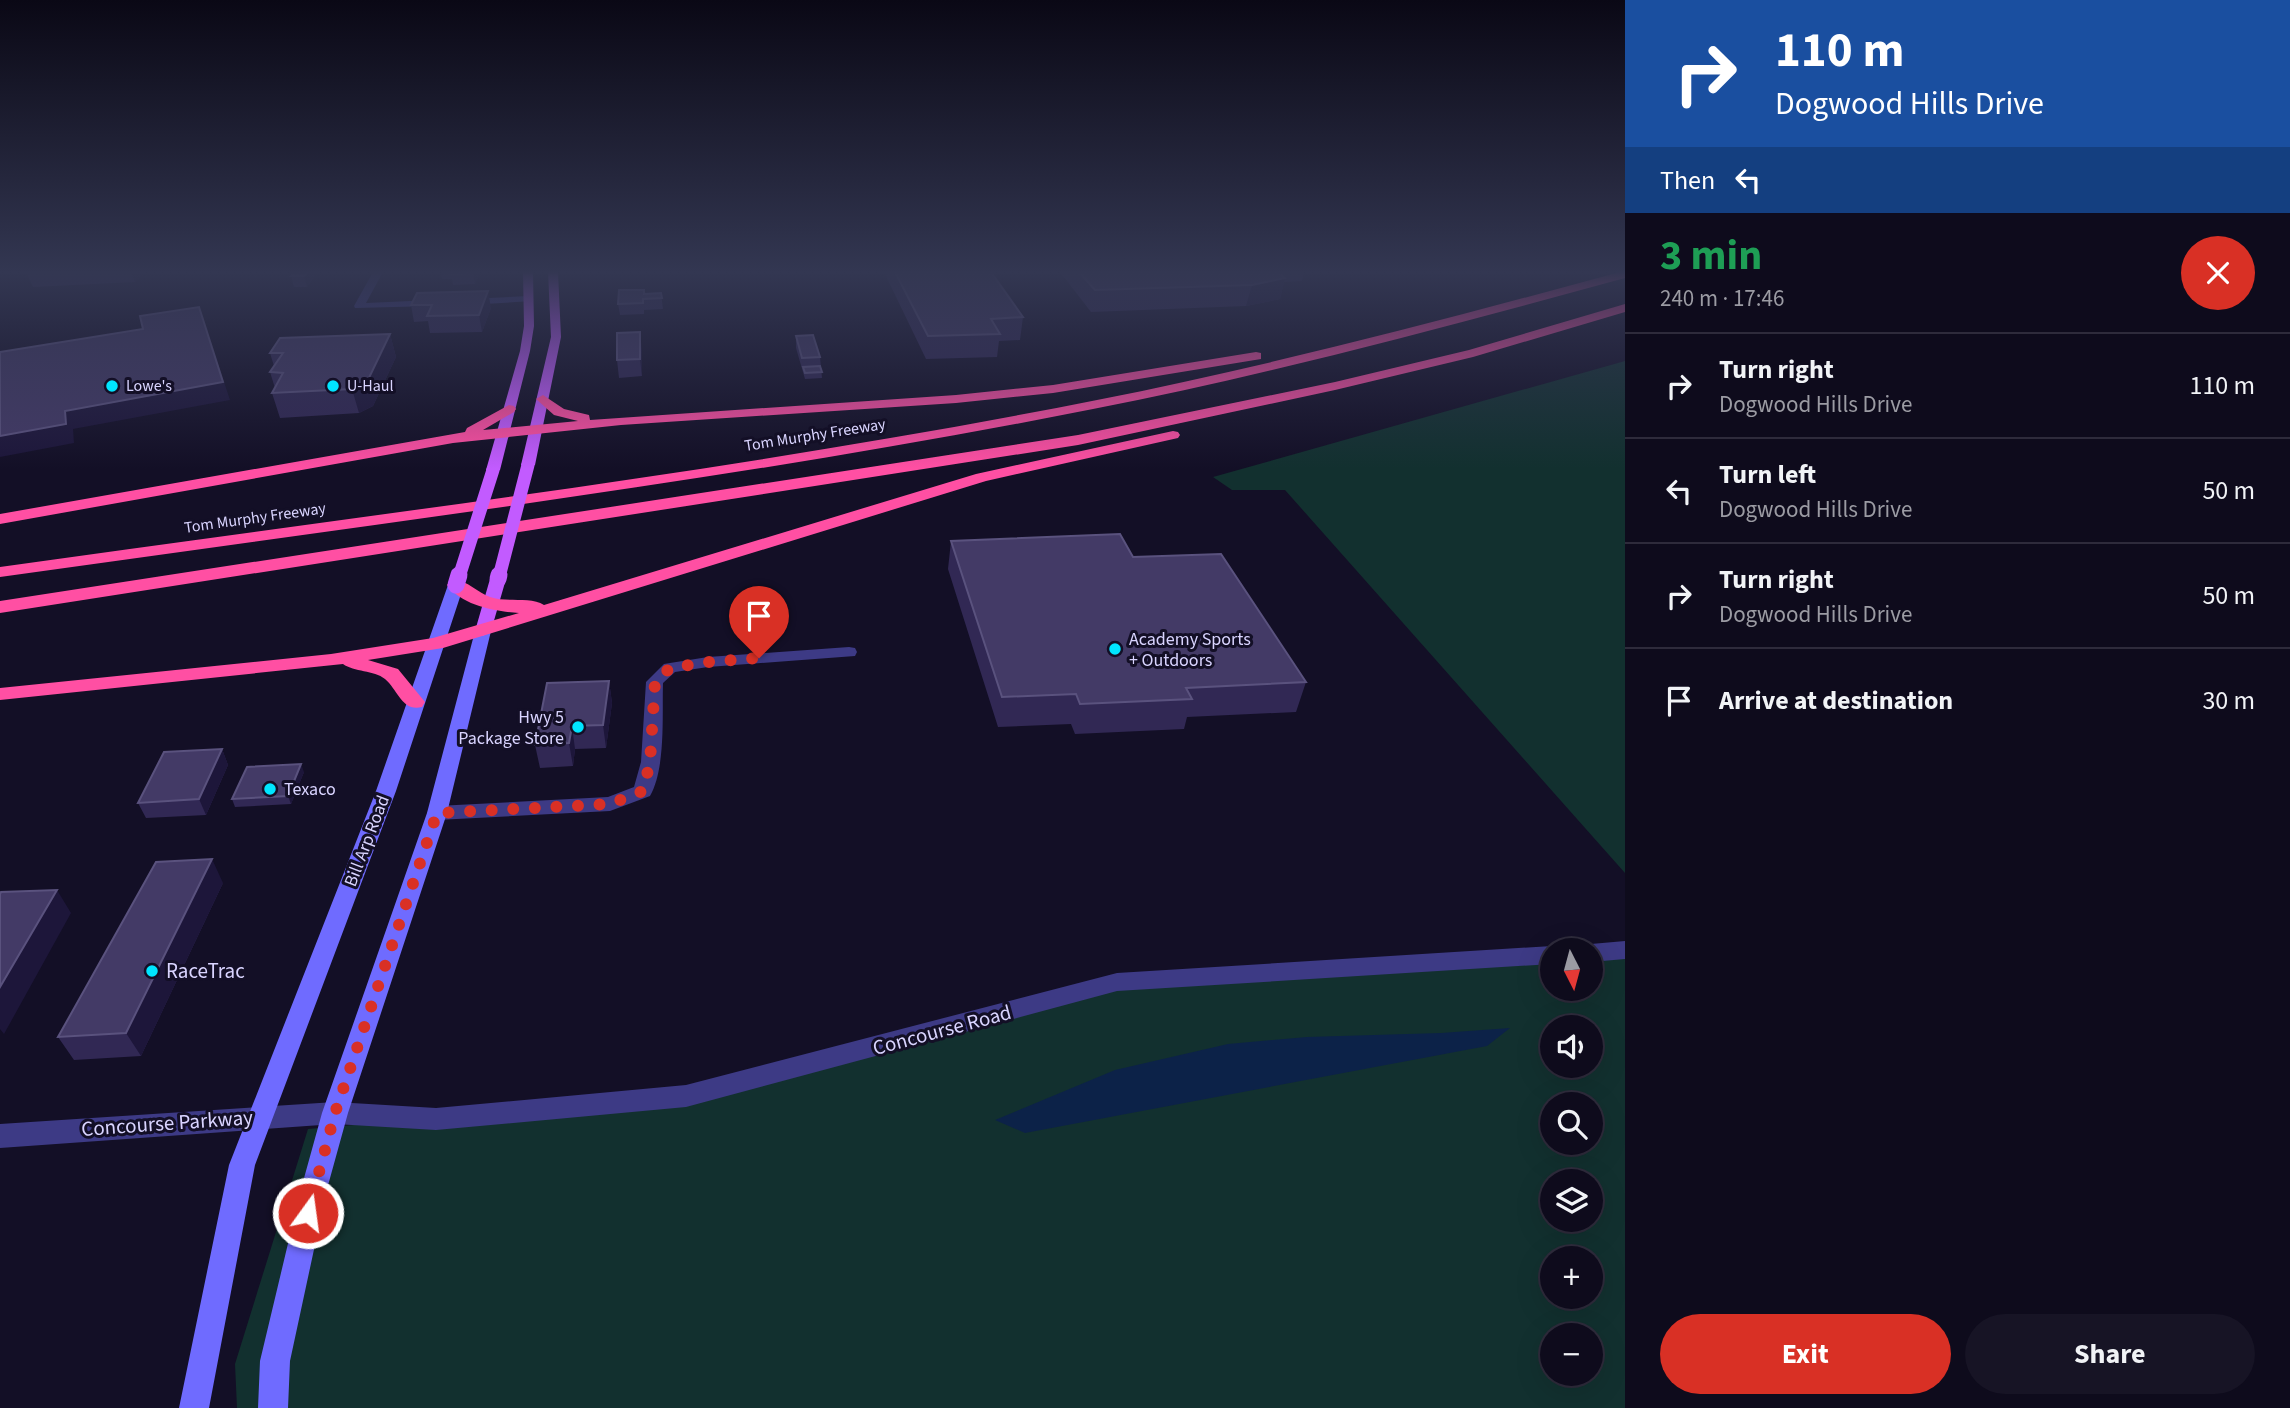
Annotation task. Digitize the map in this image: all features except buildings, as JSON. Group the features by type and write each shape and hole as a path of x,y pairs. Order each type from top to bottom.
{"highway":[{"path":"0,519 453,438 621,421 1006,394 1102,382 1380,338"},
{"name":"Tom Murphy Freeway","path":"0,572 597,486 1020,419 1228,376 1386,338"},
{"path":"0,607 1078,440 1309,391 1473,353 1525,338"},
{"path":"0,694 331,660 436,644 483,631 552,606 982,477 1343,396 1440,369 1473,353"},
{"path":"543,400 552,408 569,415 621,421"},
{"path":"453,438 489,423 509,409"},
{"path":"456,585 471,597 491,604 552,606"},
{"path":"331,660 368,665 391,673 415,702"}],"main road":[{"name":"Bill Arp Road","path":"194,1408 242,1166 386,791 493,470 527,338"},
{"path":"273,1408 275,1361 314,1189 335,1113 437,813 528,465 556,338"}],"street":[{"path":"437,813 610,804 643,791 650,762 655,682 670,668 708,662 849,652"},
{"path":"1603,952 1625,950"},
{"name":"Concourse Road","path":"335,1113 436,1119 686,1096 1117,982 1540,956"},
{"name":"Concourse Parkway","path":"0,1136 335,1113"}],"green space":[{"path":"1625,361 1625,873 1285,490 1232,490 1213,477"},
{"path":"1625,950 1625,1408 237,1408 235,1364 308,1129 686,1096 1117,982 1540,956 1540,1001 1603,1001 1603,952"}],"water":[{"path":"1510,1028 1487,1046 1025,1133 995,1120 1115,1070 1228,1044 1307,1037"}],"place":[{"name":"Lowe's","path":"112,386"},
{"name":"U-Haul","path":"333,386"},
{"name":"Academy Sports + Outdoors","path":"1115,649"},
{"name":"Hwy 5 Package Store","path":"578,727"},
{"name":"Texaco","path":"270,789"},
{"name":"RaceTrac","path":"152,971"}],"route":[{"path":"308,1213 335,1113 437,813 610,804 643,791 650,762 655,682 670,668 759,658"}]}
